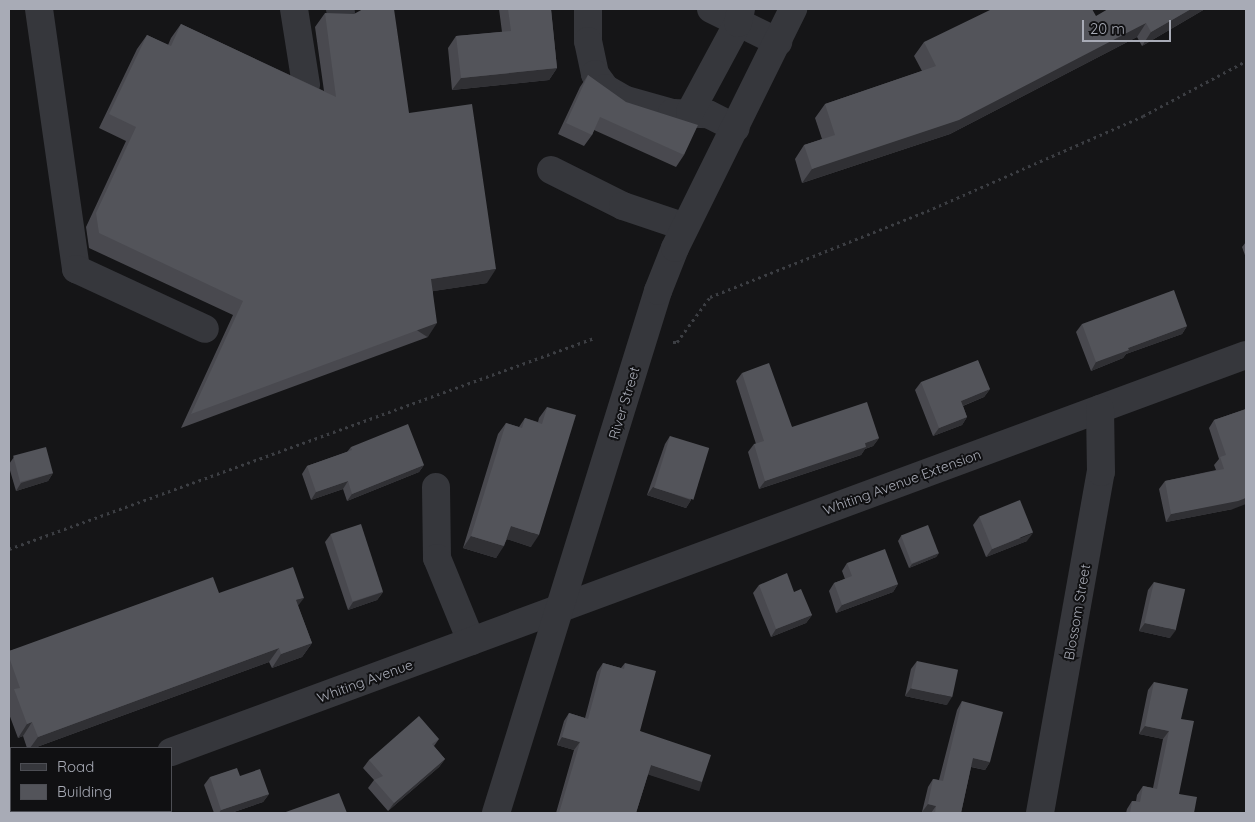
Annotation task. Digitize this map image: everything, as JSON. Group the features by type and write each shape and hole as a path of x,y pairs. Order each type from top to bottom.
{"street":[{"path":"38,9 76,268 205,329"},
{"path":"294,9 306,85"},
{"path":"588,9 588,41 595,74 606,88 626,100 672,113 708,114 736,128"},
{"path":"711,9 740,16 778,42"},
{"name":"River Street","path":"496,813 658,291 686,227 793,9"},
{"path":"690,112 740,16"},
{"path":"551,170 623,206 686,227"},
{"name":"Whiting Avenue Extension","path":"559,609 1246,355"},
{"name":"Blossom Street","path":"1040,813 1101,472 1100,409"},
{"path":"436,487 437,558 471,641"},
{"name":"Whiting Avenue","path":"172,752 559,609"}],"path":[{"path":"644,338 677,342 710,297 927,211 1143,116 1246,61"},
{"path":"9,549 594,338"}],"building":[{"path":"363,9 394,9 409,113 472,104 496,269 431,279 437,323 191,414 243,301 99,233 96,213 136,127 109,114 147,35 171,46 181,24 336,97 325,13 354,14"},
{"path":"508,9 551,9 557,68 461,78 456,36 511,31"},
{"path":"992,9 1092,9 1096,16 1108,9 1191,9 1151,32 1146,23 959,120 812,169 804,145 835,135 825,104 936,66 924,42"},
{"path":"588,75 626,102 698,125 684,155 600,117 592,135 566,123"},
{"path":"1174,290 1187,326 1096,362 1082,324"},
{"path":"978,360 990,389 961,401 967,417 939,428 921,382"},
{"path":"769,363 792,427 867,402 879,438 865,443 866,447 765,481 754,444 764,441 742,373"},
{"path":"547,407 576,415 539,535 511,526 504,546 471,536 506,423 522,428 525,418 542,424"},
{"path":"1246,409 1246,498 1171,514 1165,481 1224,469 1220,457 1226,455 1214,420"},
{"path":"408,424 424,465 352,494 348,481 316,492 307,466 352,450 351,447"},
{"path":"670,436 709,448 693,500 654,488"},
{"path":"46,447 53,473 20,482 13,456"},
{"path":"1020,500 1033,532 992,549 979,516"},
{"path":"361,524 383,592 353,601 331,534"},
{"path":"928,525 939,553 912,563 901,535"},
{"path":"885,549 898,584 842,605 834,583 852,576 847,563"},
{"path":"293,567 304,598 296,600 312,643 281,654 279,648 38,737 32,722 27,724 14,689 20,688 9,657 9,651 213,577 219,593"},
{"path":"787,573 794,592 801,589 812,615 776,629 759,585"},
{"path":"1154,582 1185,589 1176,630 1145,623"},
{"path":"917,661 958,670 952,697 911,688"},
{"path":"603,663 624,669 625,663 656,671 640,731 711,755 702,782 651,765 636,813 559,813 580,742 562,737 569,713 588,719"},
{"path":"1154,682 1188,689 1181,719 1194,721 1179,794 1197,797 1194,813 1130,813 1132,801 1140,802 1143,786 1157,789 1169,731 1145,726"},
{"path":"962,701 1003,712 990,762 973,758 961,813 935,813 936,806 928,804 933,779 943,781"},
{"path":"419,716 439,739 432,744 445,759 394,803 374,780 383,776 369,760"},
{"path":"237,768 240,776 260,769 269,794 221,810 210,777"},
{"path":"339,793 347,813 283,813"},
{"path":"126,812 162,812 162,813"}]}
